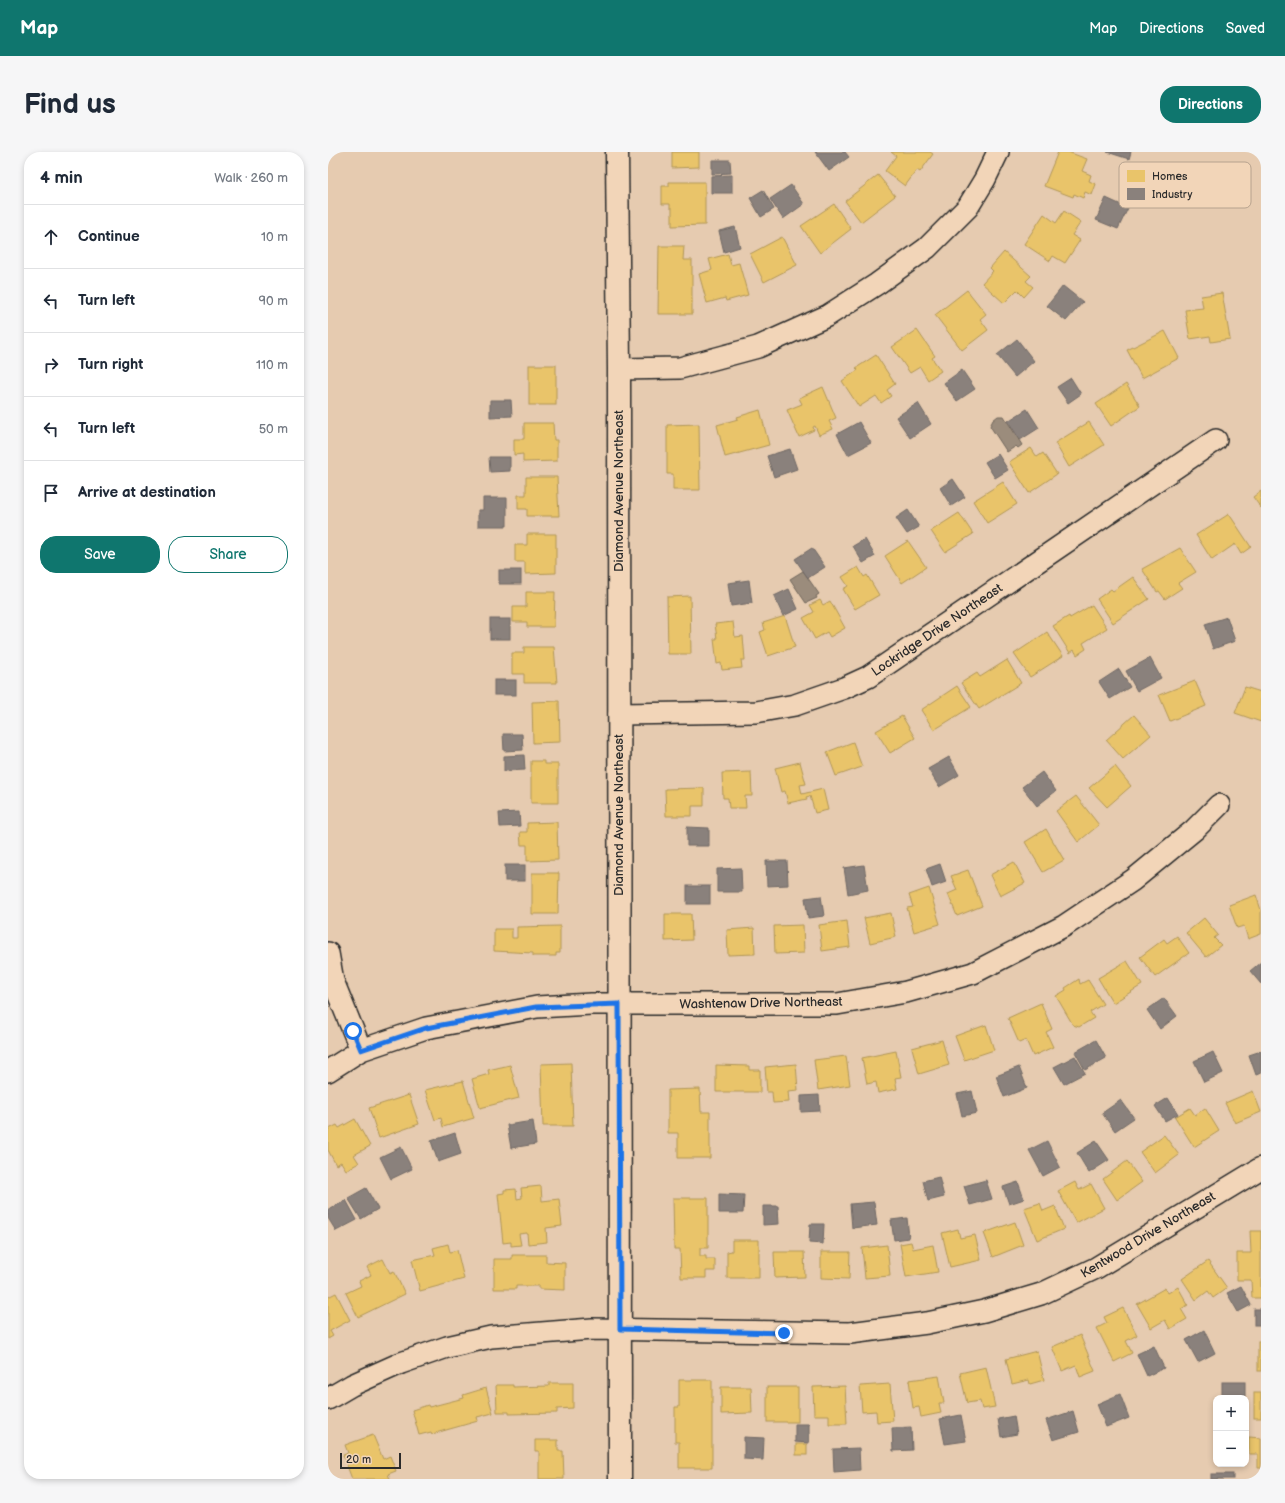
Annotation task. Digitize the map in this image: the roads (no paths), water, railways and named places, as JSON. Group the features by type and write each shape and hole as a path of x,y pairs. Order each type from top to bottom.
{"street":[{"name":"Diamond Avenue Northeast","path":"617,152 619,369 620,1479"},
{"path":"619,369 680,368 758,347 827,316 877,284 927,248 968,207 985,179 998,152"},
{"name":"Lockridge Drive Northeast","path":"619,714 756,712 795,705 844,688 868,677 1216,440"},
{"name":"Washtenaw Drive Northeast","path":"328,1071 361,1050 426,1028 536,1007 619,1004 837,1004 906,992 973,973 1064,926 1134,880 1194,830 1219,804"},
{"path":"328,953 333,981 361,1050"},
{"name":"Kentwood Drive Northeast","path":"328,1399 352,1385 401,1363 447,1347 491,1338 592,1329 850,1333 926,1323 984,1311 1041,1294 1096,1268 1261,1168"}]}
